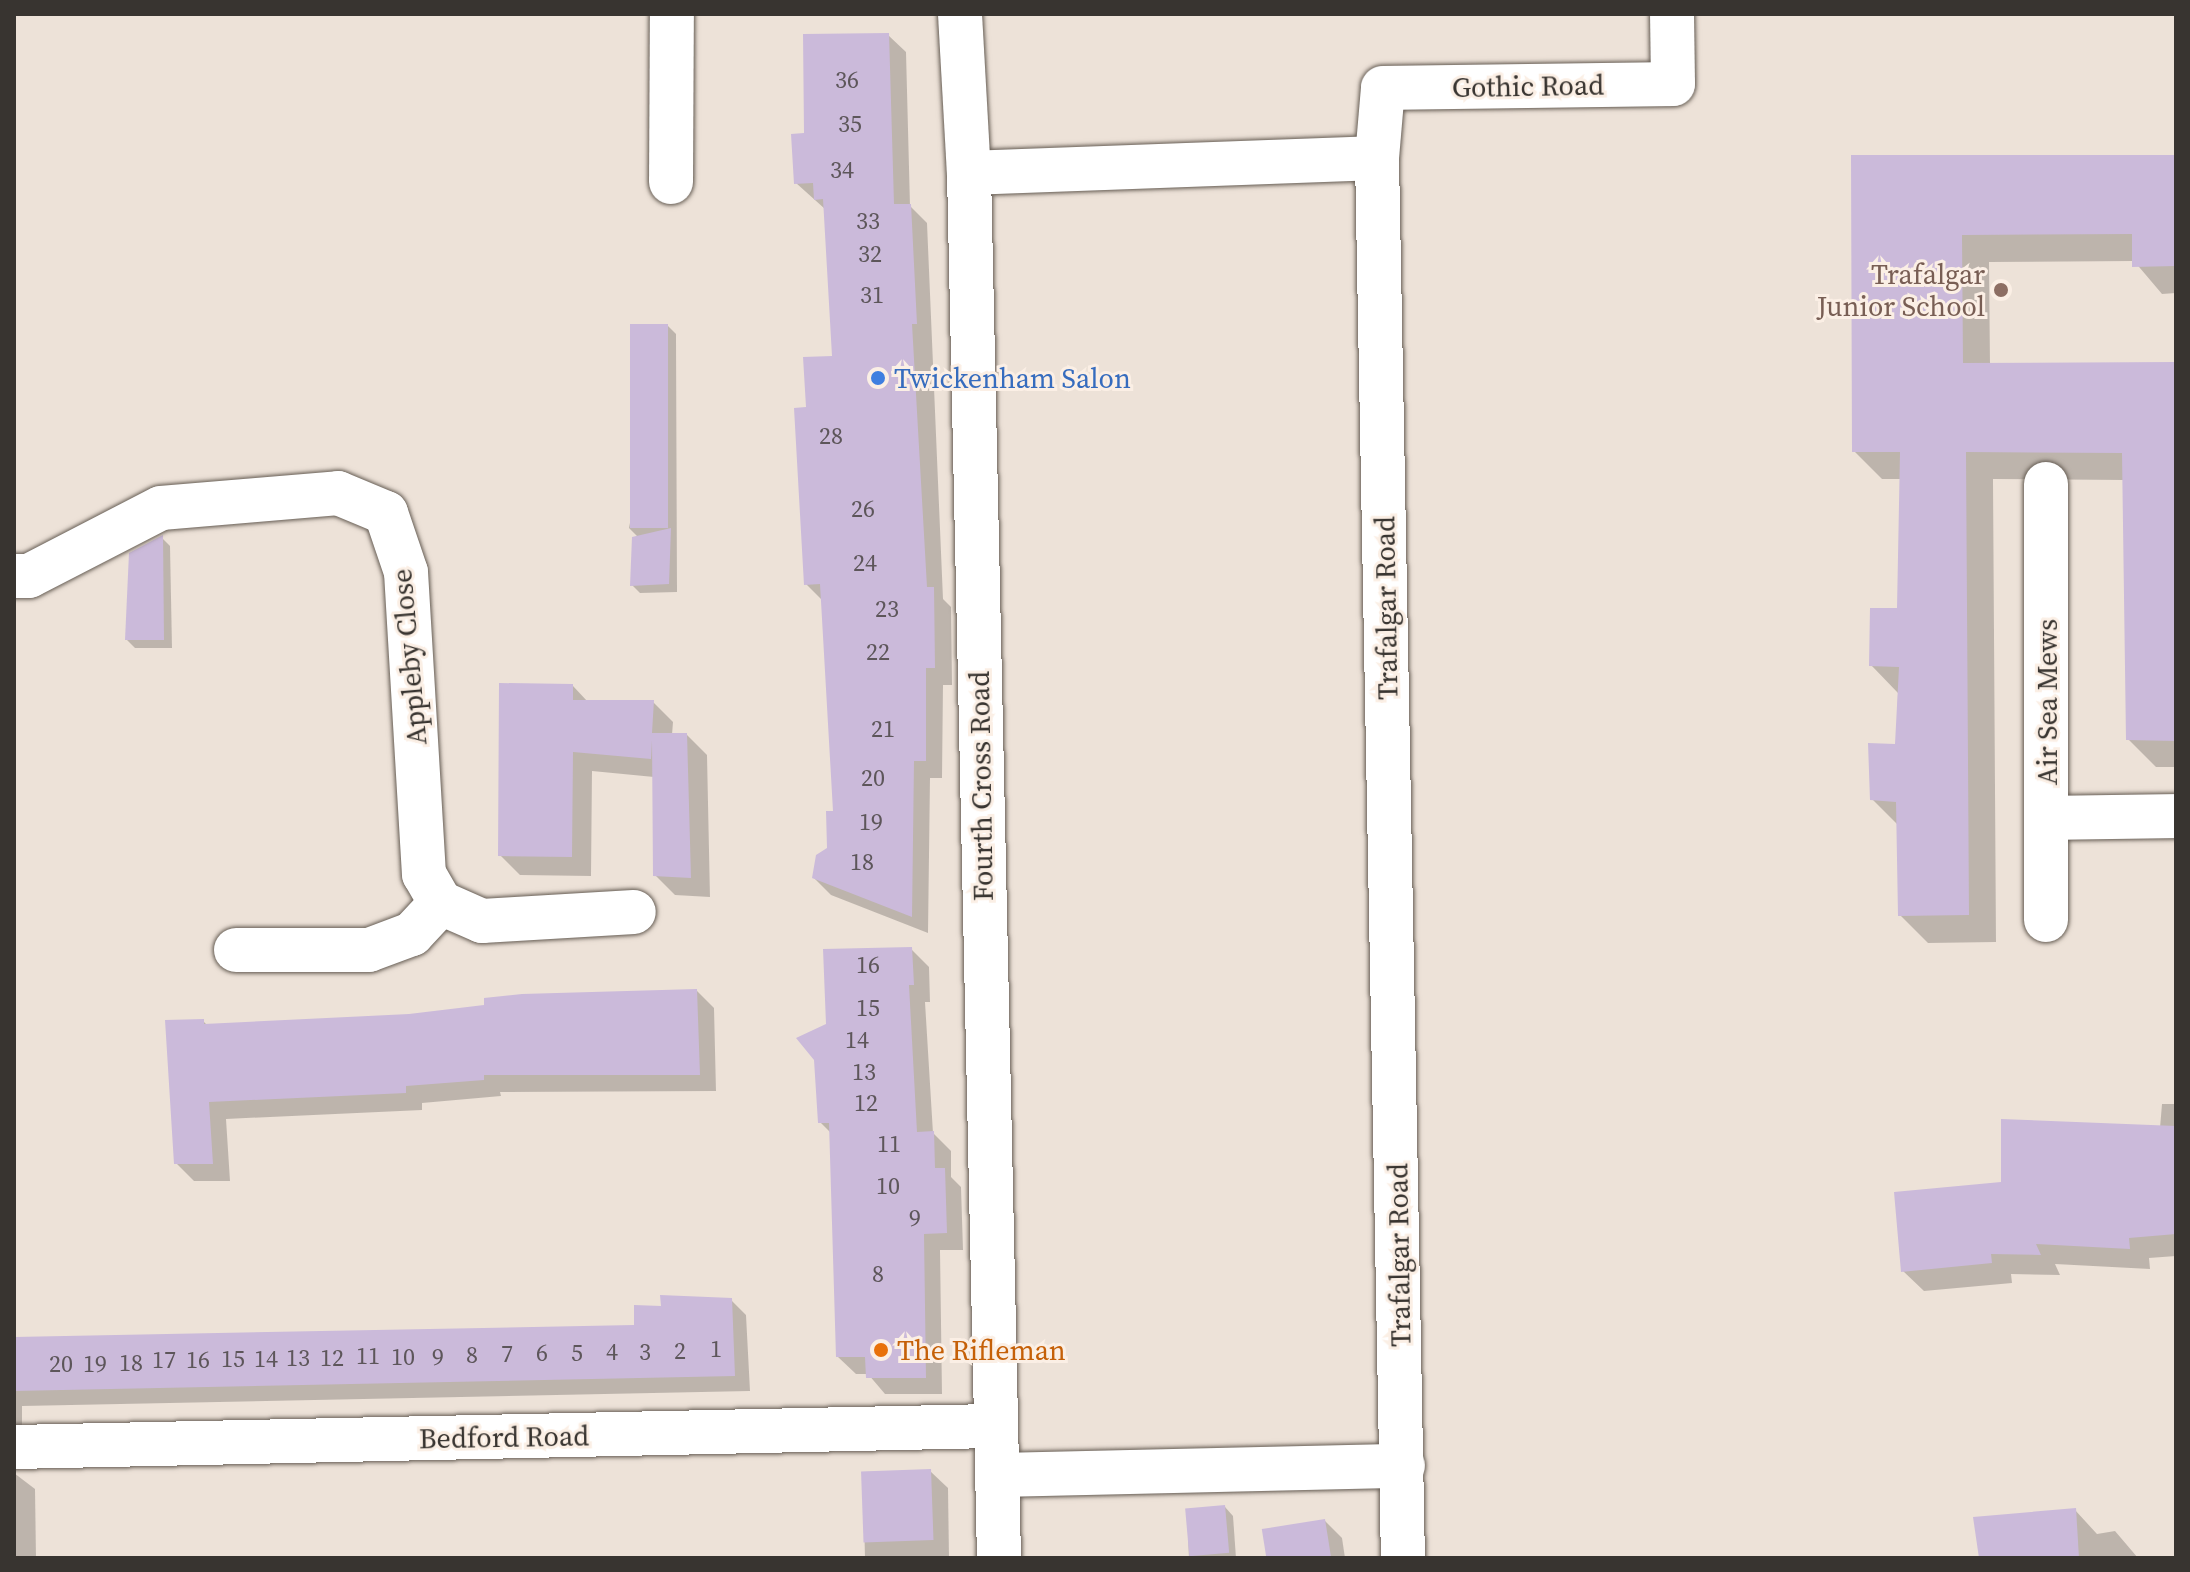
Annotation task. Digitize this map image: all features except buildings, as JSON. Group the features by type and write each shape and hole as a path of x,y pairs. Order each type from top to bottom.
{"street":[{"path":"671,182 672,14"},
{"name":"Fourth Cross Road","path":"960,14 969,173 999,1558"},
{"name":"Gothic Road","path":"1377,158 1383,88 1673,84 1672,14"},
{"path":"969,173 1377,158"},
{"name":"Trafalgar Road","path":"1377,158 1403,1558"},
{"name":"Air Sea Mews","path":"2046,484 2046,920"},
{"name":"Appleby Close","path":"14,576 29,576 161,508 338,493 386,513 406,572 424,874 441,903"},
{"path":"2048,818 2176,816"},
{"path":"236,950 369,950 412,934 441,903 482,921 634,912"},
{"name":"Bedford Road","path":"14,1447 994,1426"},
{"path":"999,1475 1403,1466"}],"place":[{"name":"Trafalgar Junior School","path":"2001,290"},
{"name":"Twickenham Salon","path":"878,378"},
{"name":"The Rifleman","path":"881,1350"}]}
